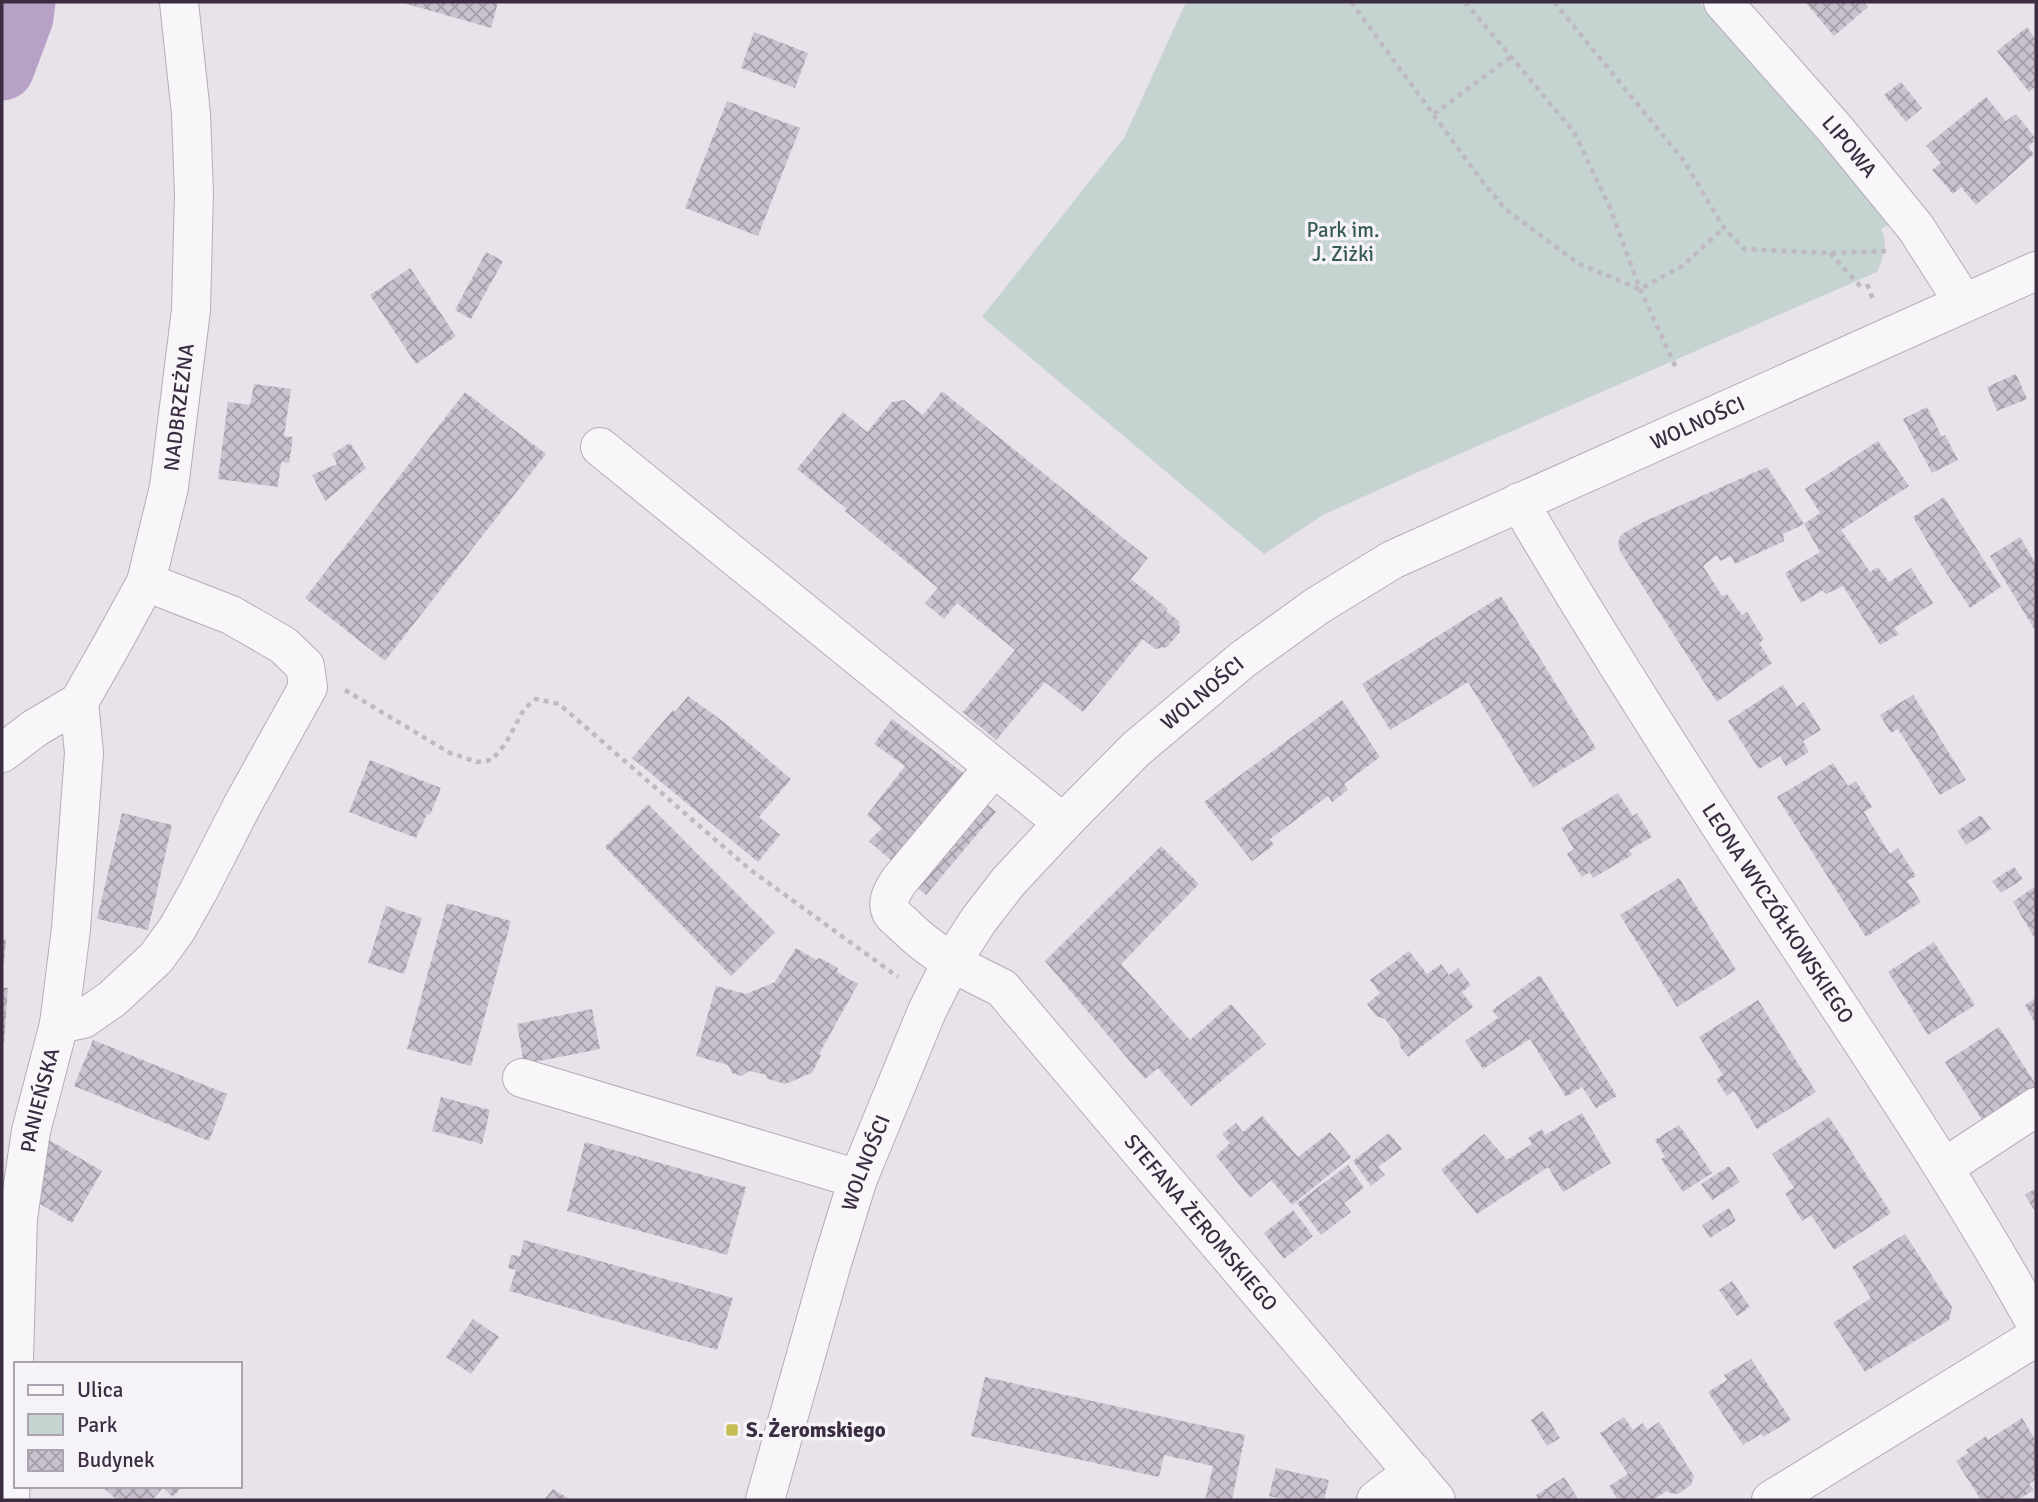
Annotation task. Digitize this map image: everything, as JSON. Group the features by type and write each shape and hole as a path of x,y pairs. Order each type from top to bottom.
{"street":[{"name":"NADBRZEŻNA","path":"2,753 35,728 79,702 146,582 169,487 191,310 194,194 191,114 180,2"},
{"name":"LIPOWA","path":"1723,2 1836,130 1916,228 1964,303"},
{"name":"WOLNOŚCI","path":"765,1500 858,1179 927,1011 951,963 1008,881 1136,750 1242,660 1317,606 1392,560 2036,271"},
{"path":"600,447 1063,822"},
{"name":"LEONA WYCZÓŁKOWSKIEGO","path":"1519,502 1571,591 1725,834 1945,1167 2036,1324"},
{"path":"59,1024 83,1019 112,999 156,958 177,929 308,687 305,666 283,645 231,615 146,582"},
{"name":"PANIEŃSKA","path":"10,1500 18,1218 31,1131 59,1024 71,929 84,753 79,702"},
{"name":"STEFANA ŻEROMSKIEGO","path":"1002,773 906,908 902,923 912,934 951,963 1002,988 1424,1486"},
{"path":"522,1078 858,1179"},
{"path":"1945,1167 2036,1107"},
{"path":"1771,1500 2036,1338"},
{"path":"1376,1500 1424,1486"}],"path":[{"path":"1351,2 1505,209 1578,264 1640,289"},
{"path":"1465,2 1574,132 1610,208 1640,289 1678,370"},
{"path":"1554,2 1684,161 1724,228 1744,249 1830,253 1890,251"},
{"path":"1434,114 1512,56"},
{"path":"1640,289 1682,266 1724,228"},
{"path":"1830,253 1861,287"},
{"path":"305,666 450,753 477,762 492,760 506,743 524,709 536,699 559,704 748,868 898,977"}],"green space":[{"name":"Park im. J. Ziżki","path":"1186,2 1699,2 1881,211 1889,225 1881,229 1885,246 1877,272 1323,515 1264,554 982,317 1124,138"}],"building":[{"path":"400,2 498,2 491,28"},
{"path":"1805,2 1864,2 1868,7 1834,36"},
{"path":"2027,27 2036,40 2036,86 2029,92 1997,51"},
{"path":"754,32 808,53 795,88 741,68"},
{"path":"1901,82 1922,108 1906,122 1884,95"},
{"path":"1986,97 2006,121 2016,114 2036,139 2028,147 2034,154 1976,205 1961,187 1953,194 1932,170 1941,163 1926,146"},
{"path":"727,101 800,128 758,236 685,208"},
{"path":"486,252 503,261 471,319 455,310"},
{"path":"410,268 456,336 416,364 370,295"},
{"path":"2016,374 2027,399 1997,411 1987,387"},
{"path":"254,384 291,389 284,436 293,437 289,463 281,462 278,487 218,479 228,402 250,405"},
{"path":"942,391 1148,558 1131,579 1179,621 1180,632 1167,647 1155,649 1143,639 1083,712 1045,682 996,740 963,712 1015,650 957,603 944,619 925,603 938,588 797,469 843,412 867,432 892,402 904,400 923,415"},
{"path":"465,392 546,454 385,661 305,598"},
{"path":"1927,407 1942,437 1945,435 1958,460 1932,473 1903,419"},
{"path":"1878,441 1909,486 1841,530 1870,572 1878,567 1889,582 1911,568 1933,603 1894,628 1899,634 1880,645 1843,586 1826,594 1823,590 1801,603 1785,573 1820,552 1804,524 1820,513 1805,489"},
{"path":"350,443 366,468 325,501 312,475 337,464 332,454"},
{"path":"1767,467 1804,524 1783,534 1784,541 1735,564 1731,556 1720,561 1717,555 1703,566 1722,596 1727,594 1742,615 1747,612 1764,639 1759,643 1772,663 1717,702 1618,544 1624,533 1643,522"},
{"path":"1944,497 2001,587 1970,608 1913,517"},
{"path":"2020,537 2036,564 2036,632 1990,556"},
{"path":"1501,596 1596,748 1533,788 1468,682 1390,730 1362,684"},
{"path":"1783,685 1797,707 1804,702 1821,730 1803,741 1809,752 1786,766 1780,756 1759,769 1728,721"},
{"path":"1913,695 1966,780 1940,795 1898,729 1891,733 1880,715"},
{"path":"688,696 725,723 791,779 759,817 780,835 758,862 632,758"},
{"path":"1342,700 1380,757 1344,784 1348,790 1332,802 1328,796 1270,839 1274,845 1252,861 1204,802"},
{"path":"892,719 966,775 893,862 869,841 882,828 867,815 905,766 874,744"},
{"path":"370,760 441,788 430,815 427,814 416,838 349,812"},
{"path":"1833,763 1848,786 1856,781 1872,807 1864,812 1890,854 1898,848 1916,876 1907,881 1921,902 1866,937 1777,797"},
{"path":"963,784 996,812 926,895 892,867"},
{"path":"1618,793 1633,816 1637,813 1652,837 1629,850 1632,855 1593,878 1590,872 1582,877 1567,854 1574,849 1561,828"},
{"path":"648,804 775,932 731,976 605,847"},
{"path":"122,813 172,825 148,930 97,919"},
{"path":"1981,815 1991,829 1966,845 1957,831"},
{"path":"1161,846 1199,884 1121,964 1190,1040 1231,1004 1266,1044 1191,1106 1158,1068 1145,1079 1045,961"},
{"path":"2014,867 2023,879 2001,893 1992,881"},
{"path":"1679,878 1736,970 1677,1007 1620,915"},
{"path":"2034,887 2036,890 2036,940 2013,902"},
{"path":"447,903 511,921 471,1066 407,1049"},
{"path":"386,906 422,918 404,974 368,963"},
{"path":"2,939 6,939 4,962 2,962"},
{"path":"1934,942 1975,1005 1928,1035 1888,972"},
{"path":"796,948 816,960 820,958 838,968 837,972 858,984 819,1054 821,1055 812,1073 785,1084 766,1078 767,1075 749,1071 742,1076 732,1073 728,1065 696,1056 716,986 746,994 775,982"},
{"path":"1409,951 1427,974 1441,964 1449,975 1458,968 1471,985 1462,992 1473,1007 1408,1057 1400,1047 1399,1037 1385,1019 1376,1016 1367,1004 1380,993 1370,980"},
{"path":"1540,975 1617,1096 1596,1108 1582,1087 1566,1097 1530,1039 1483,1069 1465,1041 1498,1018 1492,1010"},
{"path":"2,987 8,988 4,1043 2,1043"},
{"path":"2036,998 2036,1025 2025,1005"},
{"path":"1758,1000 1816,1092 1757,1129 1734,1091 1727,1096 1716,1079 1723,1075 1699,1037"},
{"path":"592,1009 600,1049 524,1064 517,1024"},
{"path":"1999,1027 2036,1085 2036,1094 1986,1126 1945,1062"},
{"path":"93,1040 227,1094 209,1141 74,1086"},
{"path":"441,1097 490,1110 482,1144 432,1131"},
{"path":"1582,1113 1611,1163 1563,1192 1548,1167 1477,1214 1441,1170 1484,1134 1507,1160 1532,1144 1528,1138 1542,1129 1545,1135"},
{"path":"1262,1116 1298,1157 1330,1132 1351,1157 1292,1205 1271,1180 1250,1198 1216,1156 1230,1143 1222,1134 1236,1123 1243,1132"},
{"path":"1829,1117 1891,1213 1834,1250 1811,1215 1802,1221 1785,1193 1794,1188 1772,1154"},
{"path":"1679,1125 1712,1173 1683,1192 1661,1159 1665,1157 1655,1140"},
{"path":"1389,1133 1402,1149 1378,1167 1385,1175 1371,1186 1353,1161"},
{"path":"49,1140 102,1171 72,1223 32,1199"},
{"path":"585,1142 746,1187 727,1255 567,1211"},
{"path":"1348,1165 1364,1188 1344,1203 1351,1212 1321,1235 1297,1203"},
{"path":"1729,1166 1740,1182 1712,1200 1701,1184"},
{"path":"2036,1188 2036,1213 2025,1195"},
{"path":"1729,1208 1736,1221 1710,1238 1702,1225"},
{"path":"1293,1210 1313,1236 1284,1259 1264,1233"},
{"path":"1905,1234 1952,1307 1949,1320 1865,1372 1833,1323 1871,1298 1852,1267"},
{"path":"524,1240 733,1298 717,1350 509,1291 516,1270 508,1268 511,1255 520,1256"},
{"path":"1732,1281 1750,1307 1737,1316 1719,1290"},
{"path":"473,1319 499,1337 471,1374 446,1357"},
{"path":"1751,1359 1791,1420 1763,1437 1761,1434 1743,1445 1708,1392 1727,1380 1724,1375"},
{"path":"985,1377 1245,1435 1232,1500 1205,1500 1213,1466 1164,1455 1159,1477 971,1436"},
{"path":"1543,1411 1560,1438 1547,1446 1531,1420"},
{"path":"1624,1417 1633,1430 1643,1423 1647,1430 1659,1422 1694,1476 1691,1485 1678,1494 1667,1491 1652,1500 1618,1500 1609,1486 1628,1474 1600,1433"},
{"path":"2022,1418 2036,1441 2036,1479 2029,1484 2034,1490 2018,1500 1981,1500 1956,1461 1986,1436 1988,1440"},
{"path":"1276,1468 1329,1480 1324,1500 1288,1500 1269,1496"},
{"path":"1564,1477 1579,1500 1534,1500 1538,1498 1536,1495"},
{"path":"103,1488 163,1488 152,1500 117,1500"},
{"path":"163,1488 181,1488 173,1497"},
{"path":"553,1489 571,1500 544,1500"}],"waterway":[{"path":"2,68 21,17 23,2"}],"place":[{"name":"S. Żeromskiego","path":"732,1430"}]}
